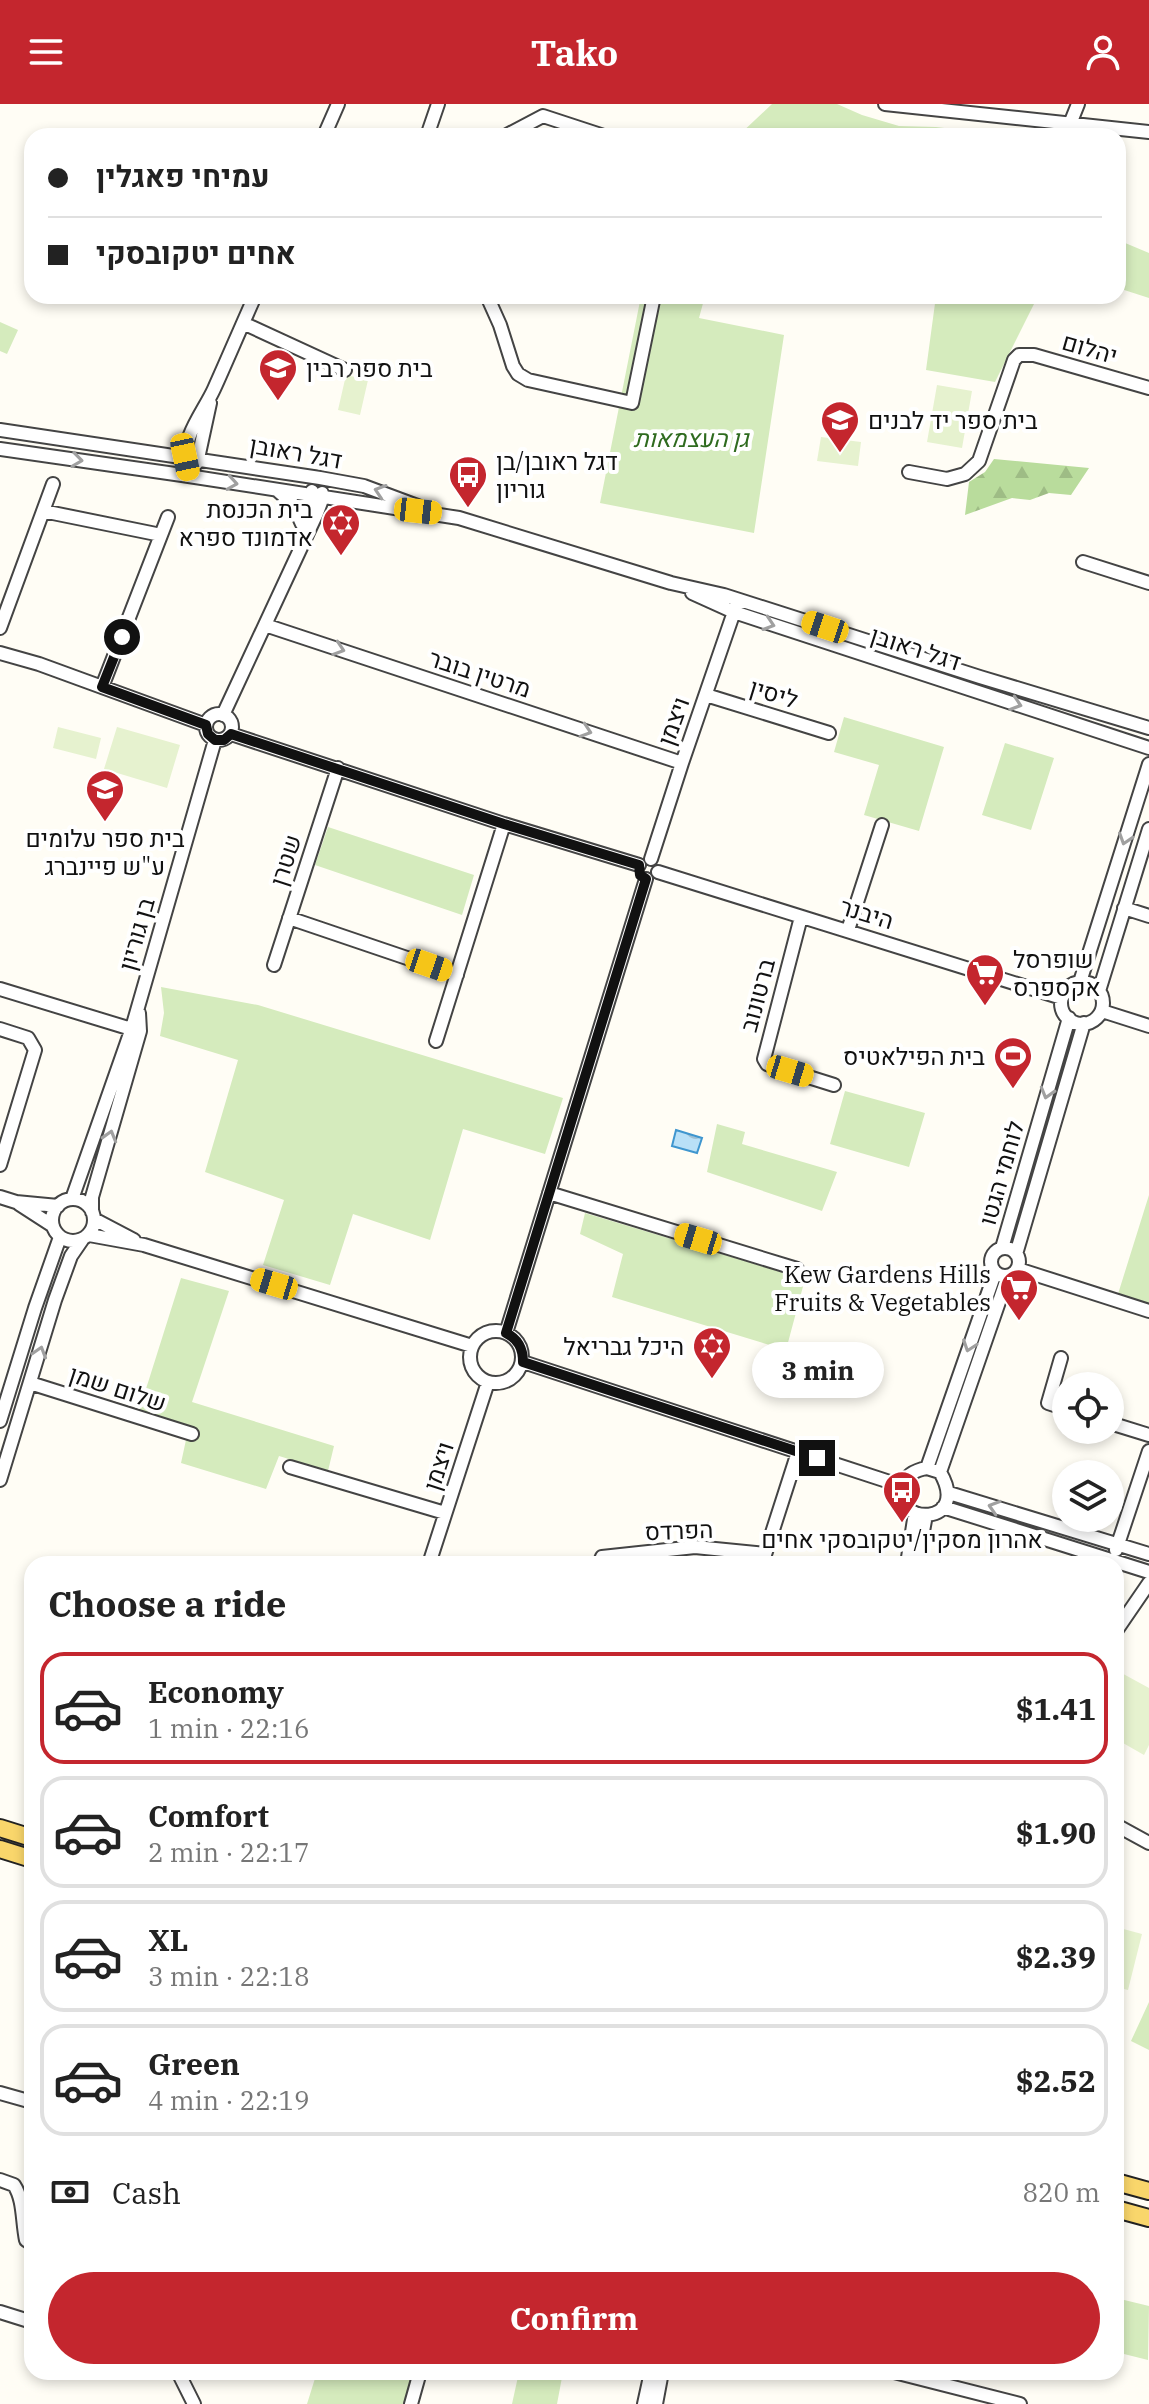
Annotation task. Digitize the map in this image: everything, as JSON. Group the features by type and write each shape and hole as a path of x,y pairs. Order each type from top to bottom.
{"main road":[{"path":"0,1828 24,1836"},
{"path":"0,1849 24,1856"},
{"path":"1124,2184 1149,2191"},
{"path":"1124,2211 1149,2218"}],"street":[{"path":"328,128 338,104"},
{"path":"430,128 438,104"},
{"path":"885,104 1110,128"},
{"path":"1070,124 1078,104"},
{"path":"520,128 543,116 580,128"},
{"path":"1126,130 1149,132"},
{"path":"189,476 195,423 212,393 251,304"},
{"path":"491,304 518,374 528,380 632,403 652,304"},
{"path":"243,323 345,370"},
{"name":"יהלום","path":"909,472 947,479 965,474 979,461 1014,360 1019,355 1034,355 1149,388"},
{"name":"דגל ראובן","path":"0,430 364,486 438,513 671,583 1149,748"},
{"name":"דגל ראובן","path":"0,449 363,505 438,513"},
{"path":"223,715 300,548 320,478"},
{"path":"0,628 53,484"},
{"path":"275,489 293,504 303,526"},
{"path":"300,548 303,526 316,496"},
{"path":"43,511 161,535"},
{"path":"102,687 168,517"},
{"path":"1083,562 1149,583"},
{"name":"דגל ראובן","path":"736,606 1149,728"},
{"name":"ויצמן","path":"645,862 736,606"},
{"name":"מרטין בובר","path":"265,625 682,763"},
{"path":"0,653 39,664 206,725"},
{"name":"ליסין","path":"706,695 829,733"},
{"path":"223,715 232,725 231,734 224,740 215,740 208,734 206,725 210,717 223,715"},
{"path":"231,734 504,824 658,864 658,872 653,879 640,875 645,862"},
{"name":"בן גוריון","path":"93,1215 92,1197 136,1030 139,1002 215,740"},
{"path":"1080,982 1149,764"},
{"name":"שטרן","path":"274,965 338,768"},
{"path":"436,1041 504,824"},
{"path":"848,930 882,825"},
{"path":"1099,991 1149,829"},
{"name":"היבנר","path":"658,872 1062,998"},
{"path":"506,1333 646,879"},
{"path":"1124,908 1149,916"},
{"name":"ברטונוב","path":"801,917 764,1059 767,1064 834,1085"},
{"path":"289,918 457,975"},
{"path":"1080,982 1093,985 1099,991 1103,1005 1097,1018 1084,1023 1069,1018 1062,1007 1062,998 1067,989 1080,982"},
{"path":"0,989 136,1030"},
{"path":"1102,1011 1149,1026"},
{"name":"לוחמי הגטו","path":"1002,1248 1069,1018"},
{"name":"לוחמי הגטו","path":"1016,1254 1084,1023"},
{"path":"0,1029 28,1038 35,1050 0,1165"},
{"name":"בן גוריון","path":"72,1199 136,1030"},
{"path":"549,1193 797,1269"},
{"path":"0,1197 16,1202 58,1206 72,1199 83,1202 93,1215 144,1245"},
{"path":"16,1202 71,1241 85,1238 144,1245 472,1346"},
{"path":"0,1421 56,1232 53,1215 58,1206"},
{"path":"0,1480 71,1256 93,1229 93,1215"},
{"name":"לוחמי הגטו","path":"927,1468 1007,1273 1019,1259 1010,1249 1002,1248 994,1253 991,1261 1007,1273"},
{"path":"1007,1273 1149,1311"},
{"name":"לוחמי הגטו","path":"940,1472 1007,1273"},
{"path":"488,1333 506,1333 522,1349 523,1362 507,1382 488,1382 478,1377 473,1369 470,1360 472,1346 479,1337 488,1333"},
{"path":"1057,1372 1061,1358"},
{"path":"523,1362 902,1486"},
{"name":"ויצמן","path":"432,1556 488,1382"},
{"name":"שלום שמן","path":"30,1383 192,1434"},
{"path":"1124,1427 1149,1435"},
{"path":"1114,1556 1149,1451"},
{"path":"765,1556 798,1452"},
{"path":"290,1467 445,1513"},
{"path":"927,1468 940,1472 949,1493 943,1507 933,1514 910,1510 903,1499 902,1486 911,1473 927,1468"},
{"path":"949,1493 1149,1554"},
{"path":"943,1507 1099,1556"},
{"path":"909,1556 921,1514"},
{"path":"918,1556 921,1514"},
{"name":"הפרדס","path":"611,1556 695,1547 747,1556"},
{"path":"1124,1564 1149,1572"},
{"path":"1124,1619 1149,1583"},
{"path":"1124,1829 1149,1843"},
{"path":"0,2093 24,2100"},
{"path":"0,2180 14,2185 21,2196 24,2232"},
{"path":"0,2312 24,2320"},
{"path":"182,2380 194,2404"},
{"path":"411,2404 418,2380"},
{"path":"644,2404 649,2380"},
{"path":"656,2404 660,2380"},
{"path":"918,2380 973,2398 1020,2404"}],"green space":[{"path":"772,104 837,104 899,126 944,128 746,128"},
{"path":"1126,243 1149,253 1149,298 1126,291"},
{"name":"גן העצמאות","path":"639,304 703,304 699,318 784,335 754,533 600,503"},
{"path":"935,304 1034,304 995,382 926,370"},
{"path":"0,322 18,330 7,354 0,351"},
{"path":"346,375 368,380 360,415 338,410"},
{"path":"937,385 972,391 962,448 927,442"},
{"path":"821,437 861,442 858,466 817,461"},
{"path":"994,459 1089,468 1071,495 1049,493 1030,500 1012,498 965,515 969,482 985,472"},
{"path":"844,717 944,747 919,831 864,815 879,765 834,752"},
{"path":"58,727 101,738 96,759 53,748"},
{"path":"117,727 180,745 167,788 104,769"},
{"path":"1005,743 1054,758 1031,830 982,815"},
{"path":"328,827 474,875 462,915 315,865"},
{"path":"161,987 258,1005 563,1098 545,1154 463,1129 430,1240 353,1214 330,1285 263,1265 284,1200 205,1172 238,1060 160,1036 164,1013"},
{"path":"845,1091 925,1113 909,1167 830,1144"},
{"path":"717,1124 745,1132 742,1144 837,1172 822,1211 707,1172"},
{"path":"1149,1195 1149,1304 1118,1294"},
{"path":"585,1213 805,1279 786,1350 612,1297 623,1254 580,1234"},
{"path":"181,1278 229,1291 192,1402 334,1446 328,1471 279,1456 266,1489 181,1463 189,1426 139,1411"},
{"path":"1124,1674 1149,1688 1149,1745 1144,1755 1124,1744"},
{"path":"1124,1929 1142,1934 1128,1990 1124,1989"},
{"path":"1149,2002 1149,2050 1131,2041"},
{"path":"1124,2300 1149,2306 1148,2360 1124,2354"},
{"path":"314,2380 411,2380 404,2404 307,2404"},
{"path":"517,2380 562,2380 557,2404 512,2404"}],"water":[{"path":"676,1130 702,1138 697,1153 672,1146"}],"place":[{"name":"בית ספר רבין","path":"278,402"},
{"name":"בית ספר יד לבנים","path":"840,454"},
{"name":"דגל ראובן/בן גוריון","path":"468,509"},
{"name":"בית הכנסת אדמונד ספרא","path":"341,557"},
{"name":"בית ספר עלומים ע\"ש פיינברג","path":"105,823"},
{"name":"שופרסל אקספרס","path":"985,1007"},
{"name":"בית הפילאטיס","path":"1013,1090"},
{"name":"Kew Gardens Hills Fruits & Vegetables","path":"1019,1322"},
{"name":"היכל גבריאל","path":"712,1380"},
{"name":"אהרון מסקין/יטקובסקי אחים","path":"902,1524"}],"route":[{"path":"122,637 102,687 206,725 208,734 215,740 224,740 231,734 639,865 638,872 646,879 506,1333 522,1349 523,1362 817,1458"}]}
